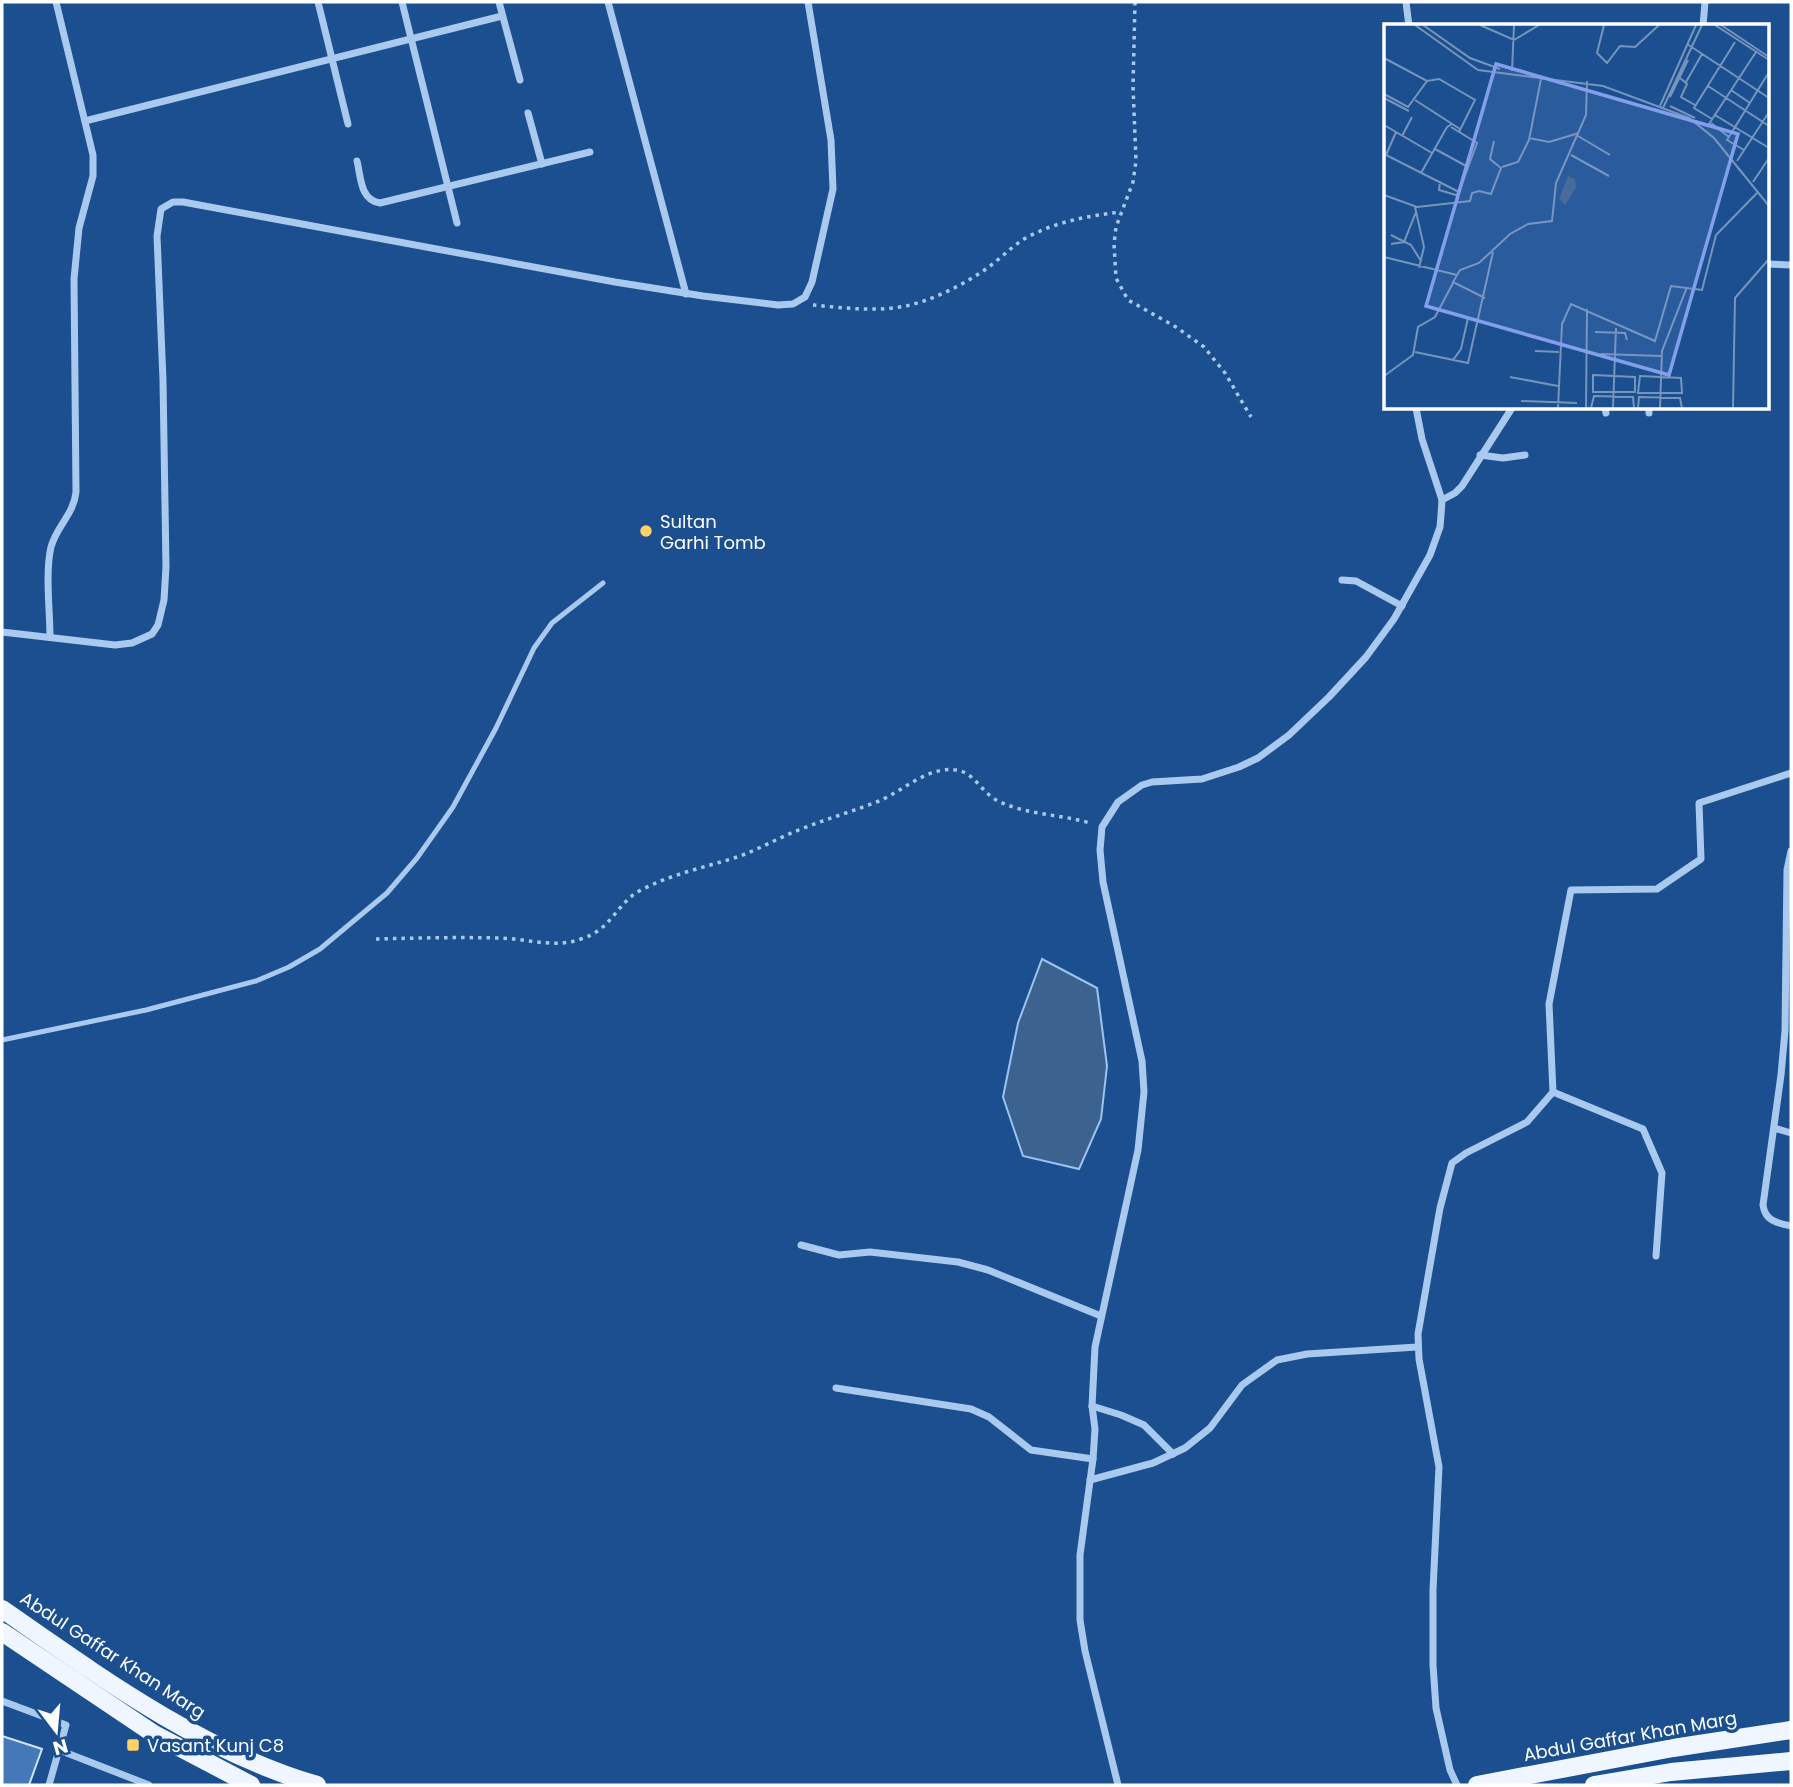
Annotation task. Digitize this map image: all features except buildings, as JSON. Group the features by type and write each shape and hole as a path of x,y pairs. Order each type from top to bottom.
{"main road":[{"name":"Abdul Gaffar Khan Marg","path":"2,1609 116,1686 218,1746 253,1763 317,1785"},
{"path":"2,1632 226,1780 251,1785"},
{"name":"Abdul Gaffar Khan Marg","path":"1477,1785 1684,1746 1791,1730"},
{"path":"1594,1785 1671,1772 1791,1761"}],"street":[{"path":"50,636 49,557 56,536 70,513 76,492 74,279 79,228 93,176 93,155 56,2"},
{"path":"318,2 348,124"},
{"path":"402,2 457,223"},
{"path":"499,2 520,80"},
{"path":"608,2 686,294"},
{"path":"2,632 114,645 132,643 152,634 163,614 166,567 157,236 161,209 173,202 451,254 686,294 778,305 793,304 805,297 812,282 833,189 831,140 808,2"},
{"path":"1406,2 1409,24"},
{"path":"1703,24 1705,2"},
{"path":"85,121 502,16"},
{"path":"528,113 542,164"},
{"path":"357,161 365,194 373,202 590,152"},
{"path":"1769,264 1791,265"},
{"path":"1118,1785 1085,1651 1080,1620 1080,1555 1093,1460 1095,1347 1138,1150 1144,1092 1142,1062 1103,882 1100,850 1102,827 1118,802 1142,785 1152,782 1184,782 1220,775 1258,758 1289,736 1366,657 1402,606 1423,570 1440,527 1442,499 1422,439 1416,410"},
{"path":"1442,499 1462,486 1511,410"},
{"path":"1480,455 1503,458 1525,455"},
{"path":"1342,580 1356,581 1402,606"},
{"path":"1457,1785 1448,1761 1436,1708 1433,1590 1439,1467 1417,1347 1425,1287 1452,1163 1527,1122 1553,1092 1549,1004 1571,890 1657,889 1702,859 1699,803 1791,773"},
{"path":"1791,851 1787,870 1788,1032 1763,1211 1771,1220 1791,1226"},
{"path":"1553,1092 1643,1129 1662,1173 1656,1256"},
{"path":"1774,1128 1791,1133"},
{"path":"801,1245 839,1255 870,1252 958,1262 988,1270 1101,1316"},
{"path":"1090,1480 1153,1463 1185,1448 1210,1428 1242,1385 1277,1360 1307,1354 1417,1347"},
{"path":"836,1388 971,1409 989,1417 1031,1450 1093,1460"},
{"path":"1092,1406 1144,1426 1173,1454"},
{"path":"2,1701 66,1725 49,1785"},
{"path":"59,1750 149,1785"}],"lane":[{"path":"2,1040 146,1010 256,981 289,967 320,949 387,893 417,858 453,807 496,728 534,648 552,623 603,583"}],"path":[{"path":"1135,2 1133,87 1136,161 1133,182 1116,227 1116,278 1123,294 1136,306 1176,327 1204,347 1225,373 1251,417"},
{"path":"793,304 889,309 916,304 947,292 985,269 1024,239 1083,216 1121,212"},
{"path":"376,940 498,938 556,944 580,940 606,926 624,902 644,888 768,845 801,828 853,812 941,771 954,769 966,772 995,800 1021,810 1070,817 1102,827"}],"water":[{"path":"1042,959 1097,988 1107,1066 1101,1119 1079,1169 1023,1156 1003,1097 1018,1023"}],"place":[{"name":"Sultan Garhi Tomb","path":"646,531"},
{"name":"Vasant Kunj C8","path":"133,1745"}]}
